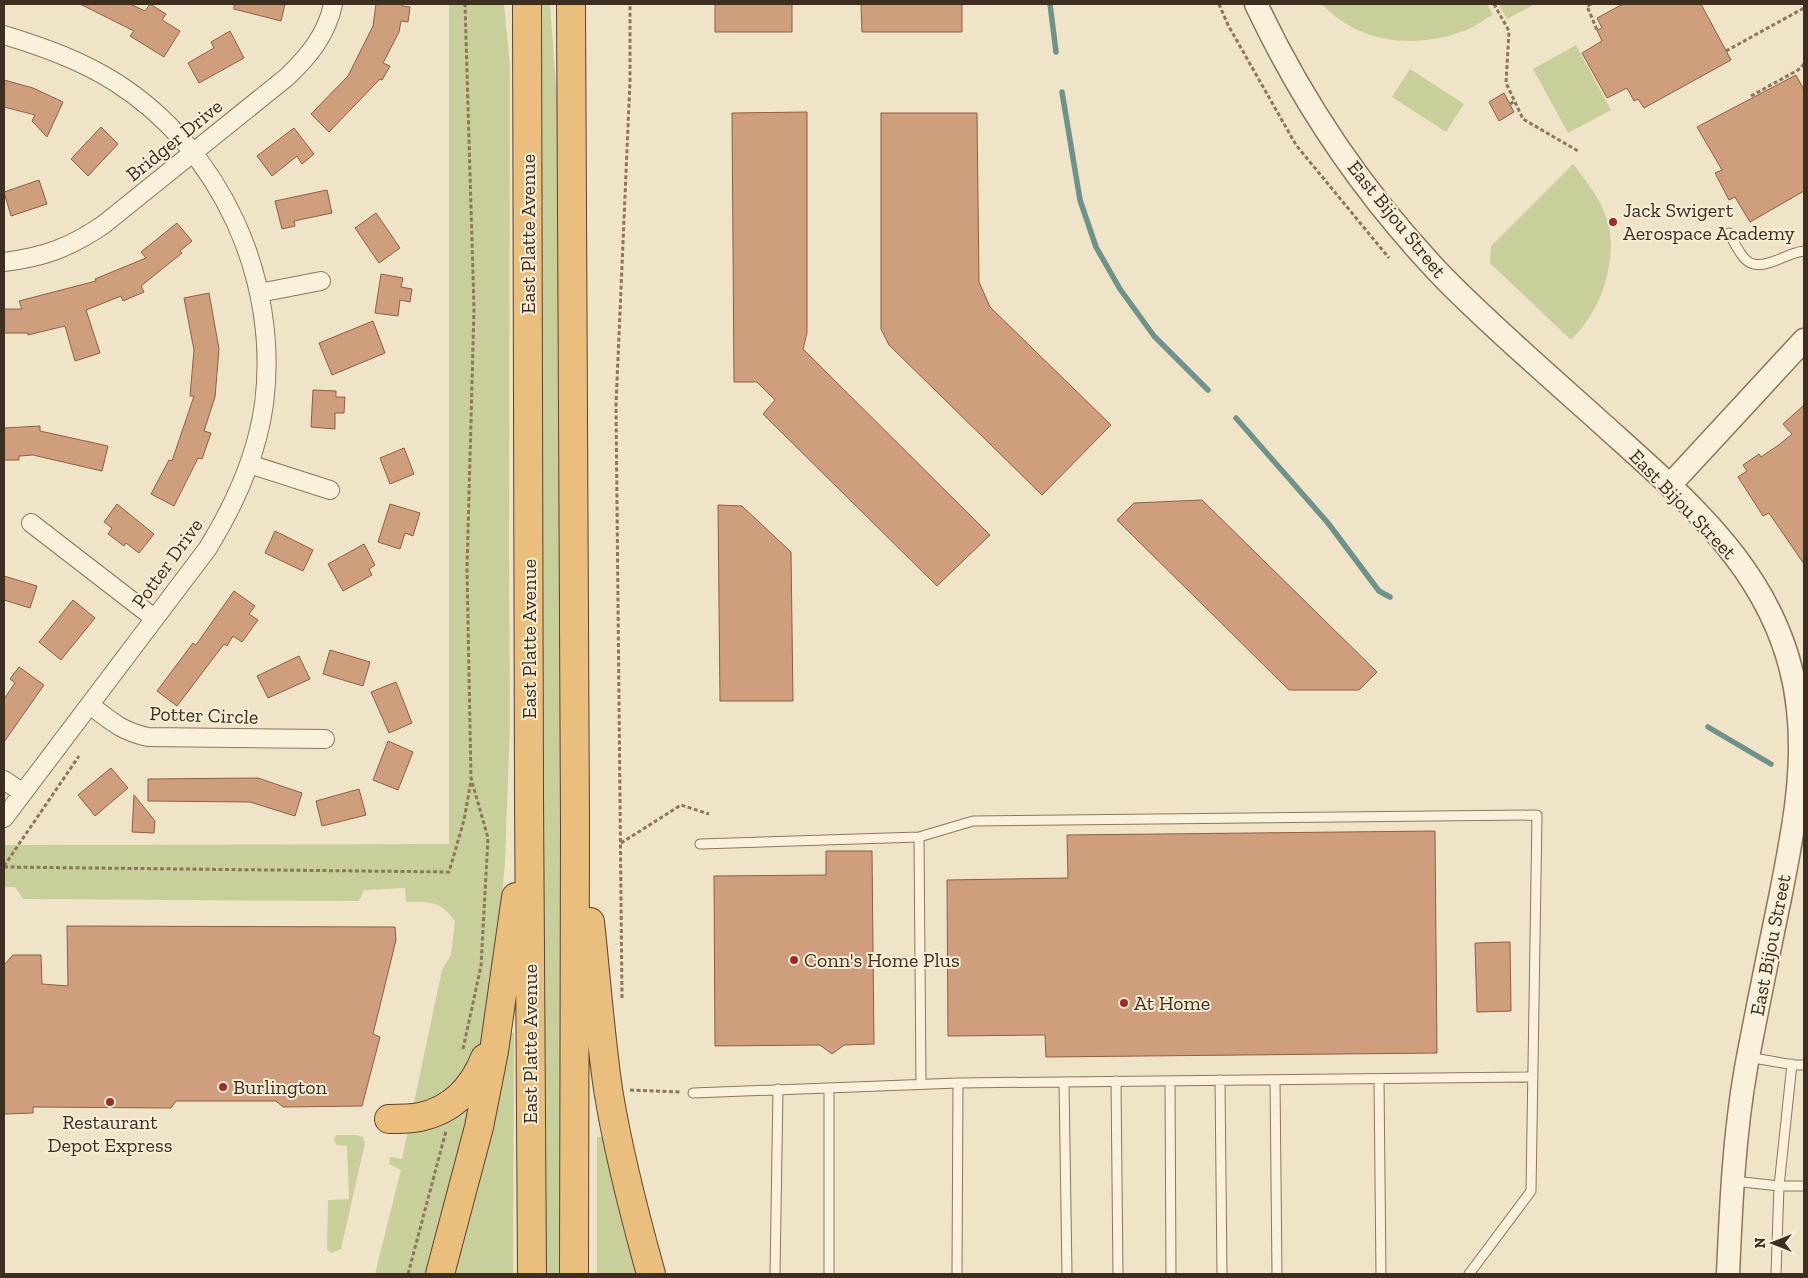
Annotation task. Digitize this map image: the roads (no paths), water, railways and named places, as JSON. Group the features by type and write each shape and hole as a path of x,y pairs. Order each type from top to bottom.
{"highway":[{"name":"East Platte Avenue","path":"527,4 532,1274"},
{"path":"571,4 575,827 574,1274"},
{"path":"440,1274 478,1127 496,1029 518,887 529,796"},
{"path":"575,827 586,888 608,1088 630,1194 651,1274"},
{"path":"389,1119 420,1117 436,1112 460,1099 482,1066 496,1029"}],"street":[{"name":"Bridger Drive","path":"4,262 63,249 83,239 103,225 301,64 325,30 333,4"},
{"name":"East Bijou Street","path":"1256,4 1278,50 1319,119 1376,200 1410,241 1445,278 1502,333 1670,485 1715,530 1750,575 1774,621 1790,663 1802,727 1800,785 1748,1057 1736,1137 1728,1274"},
{"name":"Potter Drive","path":"4,35 71,58 116,82 158,115 193,153 212,178 236,221 259,293 267,347 262,412 258,435 239,490 218,532 208,548 4,818"},
{"path":"259,293 321,281"},
{"path":"1670,485 1804,340"},
{"path":"249,464 330,490"},
{"path":"31,523 154,618"},
{"name":"Potter Circle","path":"90,705 130,733 148,736 326,739"},
{"path":"4,780 23,793"}],"lane":[{"path":"1729,233 1741,255 1755,266 1766,265 1804,251"},
{"path":"700,844 919,837 972,821 1537,815 1531,1191 1468,1274"},
{"path":"919,837 922,1084"},
{"path":"1748,1057 1804,1065"},
{"path":"1776,1274 1780,1186 1792,1064"},
{"path":"693,1093 958,1083 1533,1077"},
{"path":"1379,1079 1381,1274"},
{"path":"1220,1080 1222,1274"},
{"path":"1275,1080 1277,1274"},
{"path":"1116,1081 1118,1274"},
{"path":"1170,1081 1171,1274"},
{"path":"1064,1082 1067,1274"},
{"path":"957,1274 958,1083"},
{"path":"829,1088 829,1274"},
{"path":"775,1274 778,1090"},
{"path":"1732,1181 1780,1186 1804,1186"}],"waterway":[{"path":"1050,4 1056,52"},
{"path":"1062,92 1080,200 1096,247 1120,289 1154,336 1208,390"},
{"path":"1236,418 1328,523 1379,591 1390,597"},
{"path":"1708,727 1771,764"}],"place":[{"name":"Jack Swigert Aerospace Academy","path":"1613,222"},
{"name":"Conn's Home Plus","path":"794,960"},
{"name":"At Home","path":"1124,1003"},
{"name":"Burlington","path":"223,1087"},
{"name":"Restaurant Depot Express","path":"110,1102"}]}
